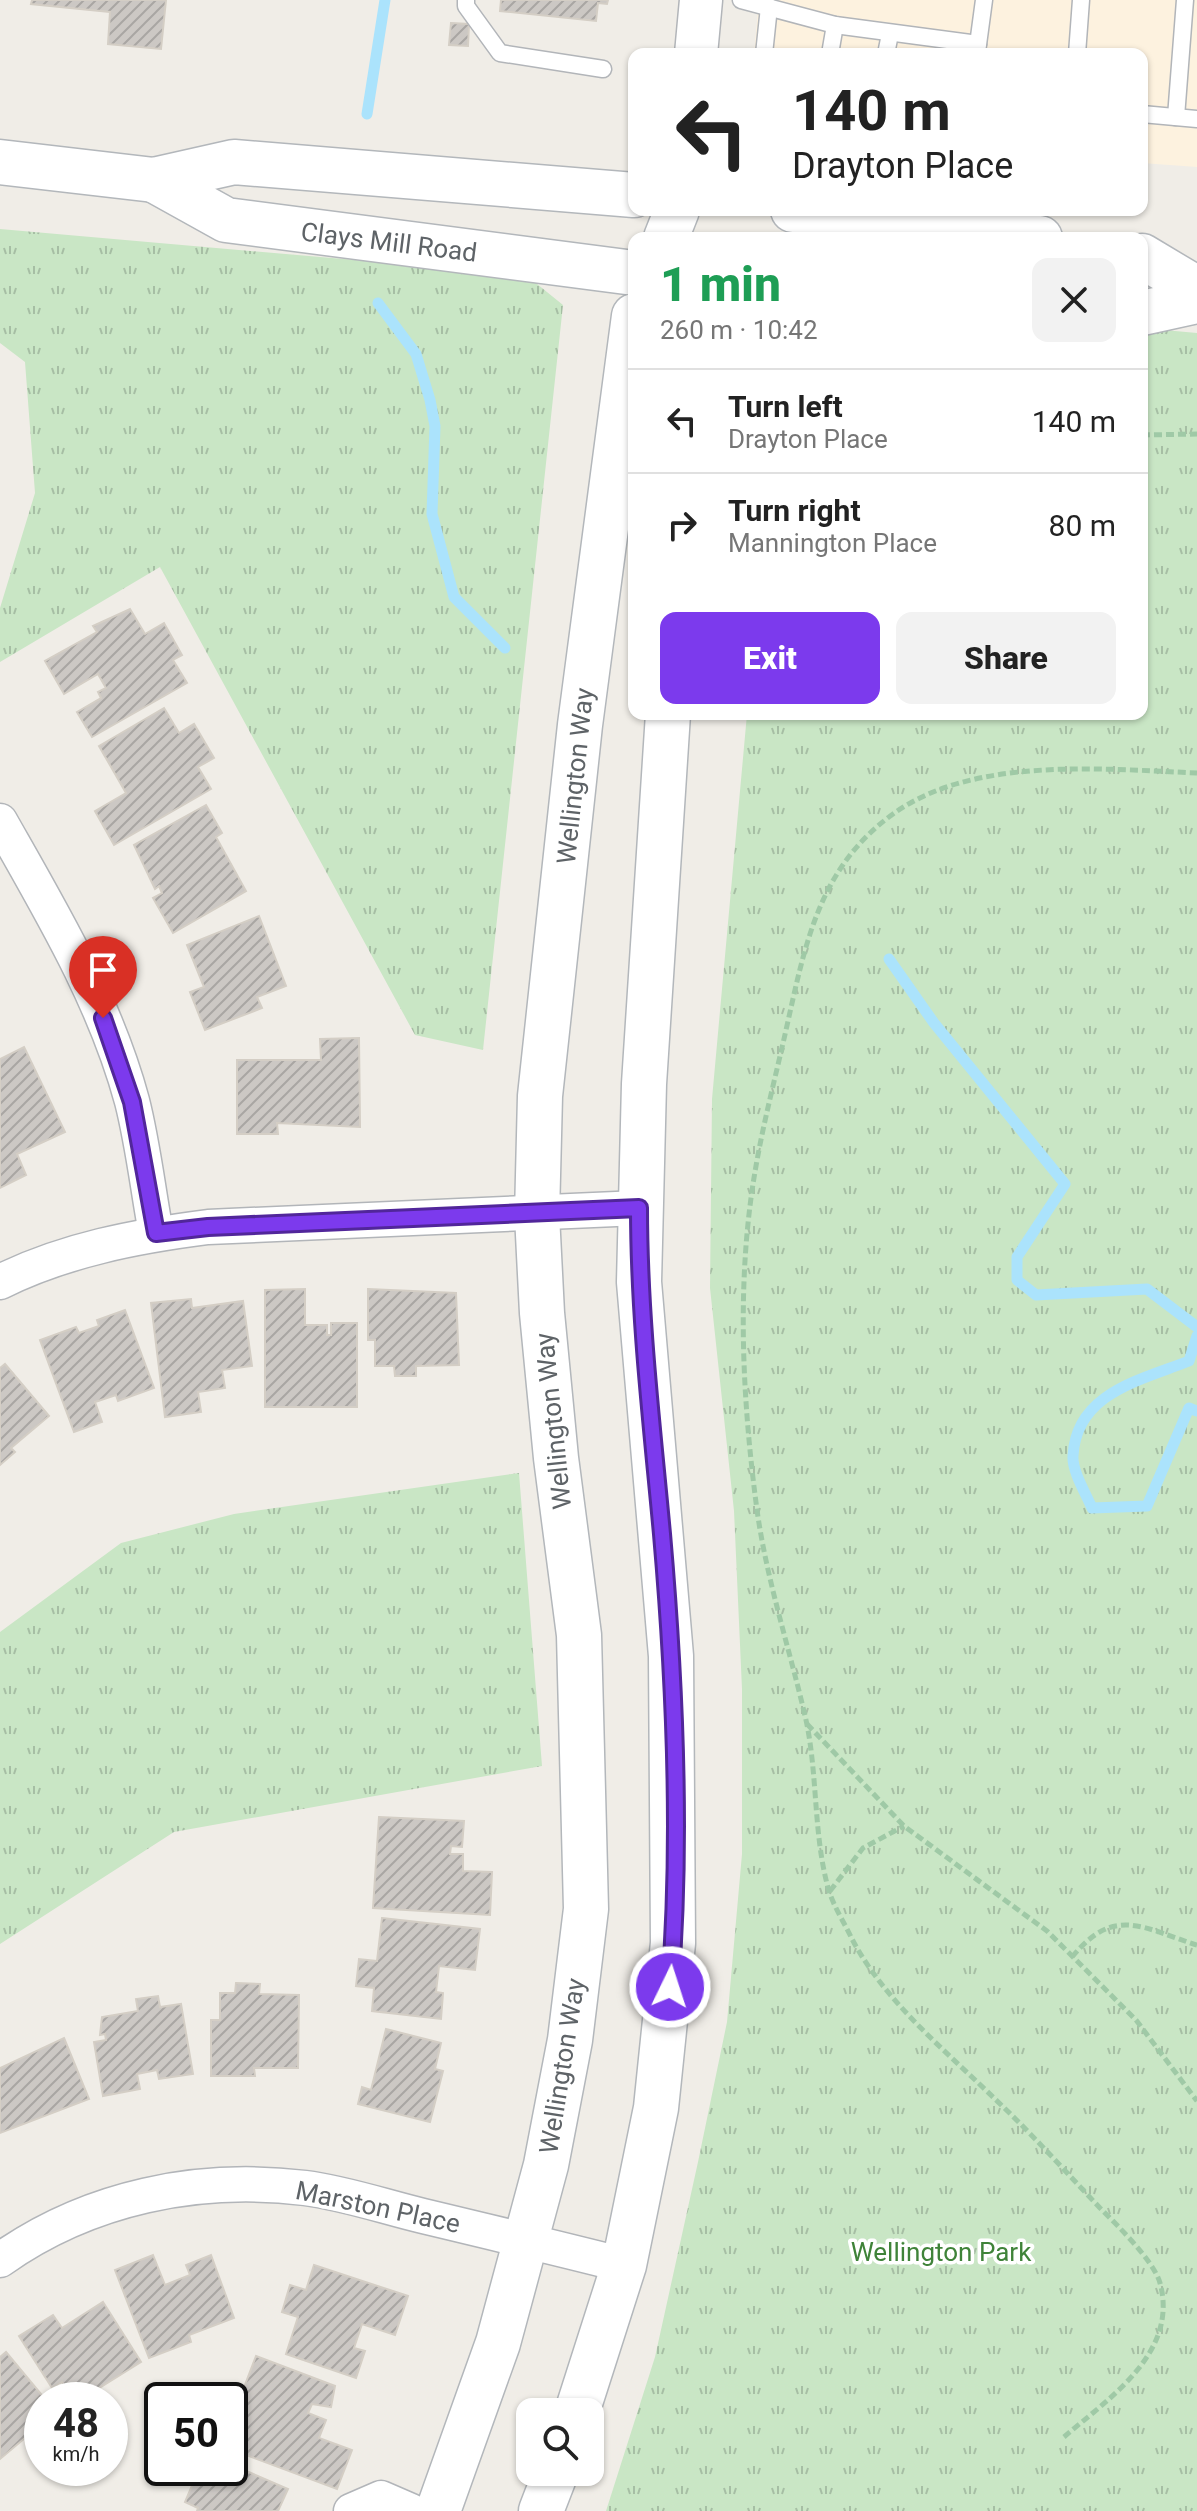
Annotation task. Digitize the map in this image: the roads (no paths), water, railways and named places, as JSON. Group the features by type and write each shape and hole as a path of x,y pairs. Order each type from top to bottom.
{"main road":[{"name":"Clays Mill Road","path":"0,162 154,180 234,162 628,195"},
{"name":"Clays Mill Road","path":"154,180 226,220 628,272"},
{"path":"893,216 1000,232"},
{"path":"1148,260 1197,289"},
{"path":"1148,312 1197,301"},
{"name":"Wellington Way","path":"438,2511 498,2343 546,2165 570,2040 586,1895 579,1635 556,1458 537,1215 540,1096 580,725 628,361"},
{"path":"581,2398 624,2265 656,2108 673,1943 671,1656 639,1282 644,1084 668,720"},
{"path":"541,2511 551,2486"}],"street":[{"path":"697,48 701,0"},
{"path":"0,821 72,949 103,1018 132,1102 156,1233"},
{"path":"0,1282 72,1253 156,1233 208,1227 537,1215 639,1208"},
{"name":"Marston Place","path":"0,2260 21,2245 106,2206 201,2185 307,2188 624,2265"},
{"path":"351,2511 381,2498 411,2511"}],"lane":[{"path":"466,0 466,6 500,53 603,69"},
{"path":"741,0 835,25 972,48"},
{"path":"978,48 984,0"},
{"path":"1077,48 1081,0"},
{"path":"1176,117 1185,0"},
{"path":"765,48 769,7"},
{"path":"831,48 835,25"},
{"path":"887,48 890,34"},
{"path":"1148,115 1197,119"}],"waterway":[{"path":"367,114 385,0"},
{"path":"378,303 416,354 430,400 435,426 432,514 454,597 505,648"},
{"path":"889,959 934,1023 1065,1184 1017,1257 1017,1280 1036,1295 1147,1289 1197,1327"},
{"path":"1197,1336 1189,1361 1114,1392 1098,1403 1086,1417 1077,1435 1073,1462 1092,1508 1147,1506 1189,1408 1197,1411"}],"park label":[{"name":"Wellington Park","path":"941,2252"}]}
